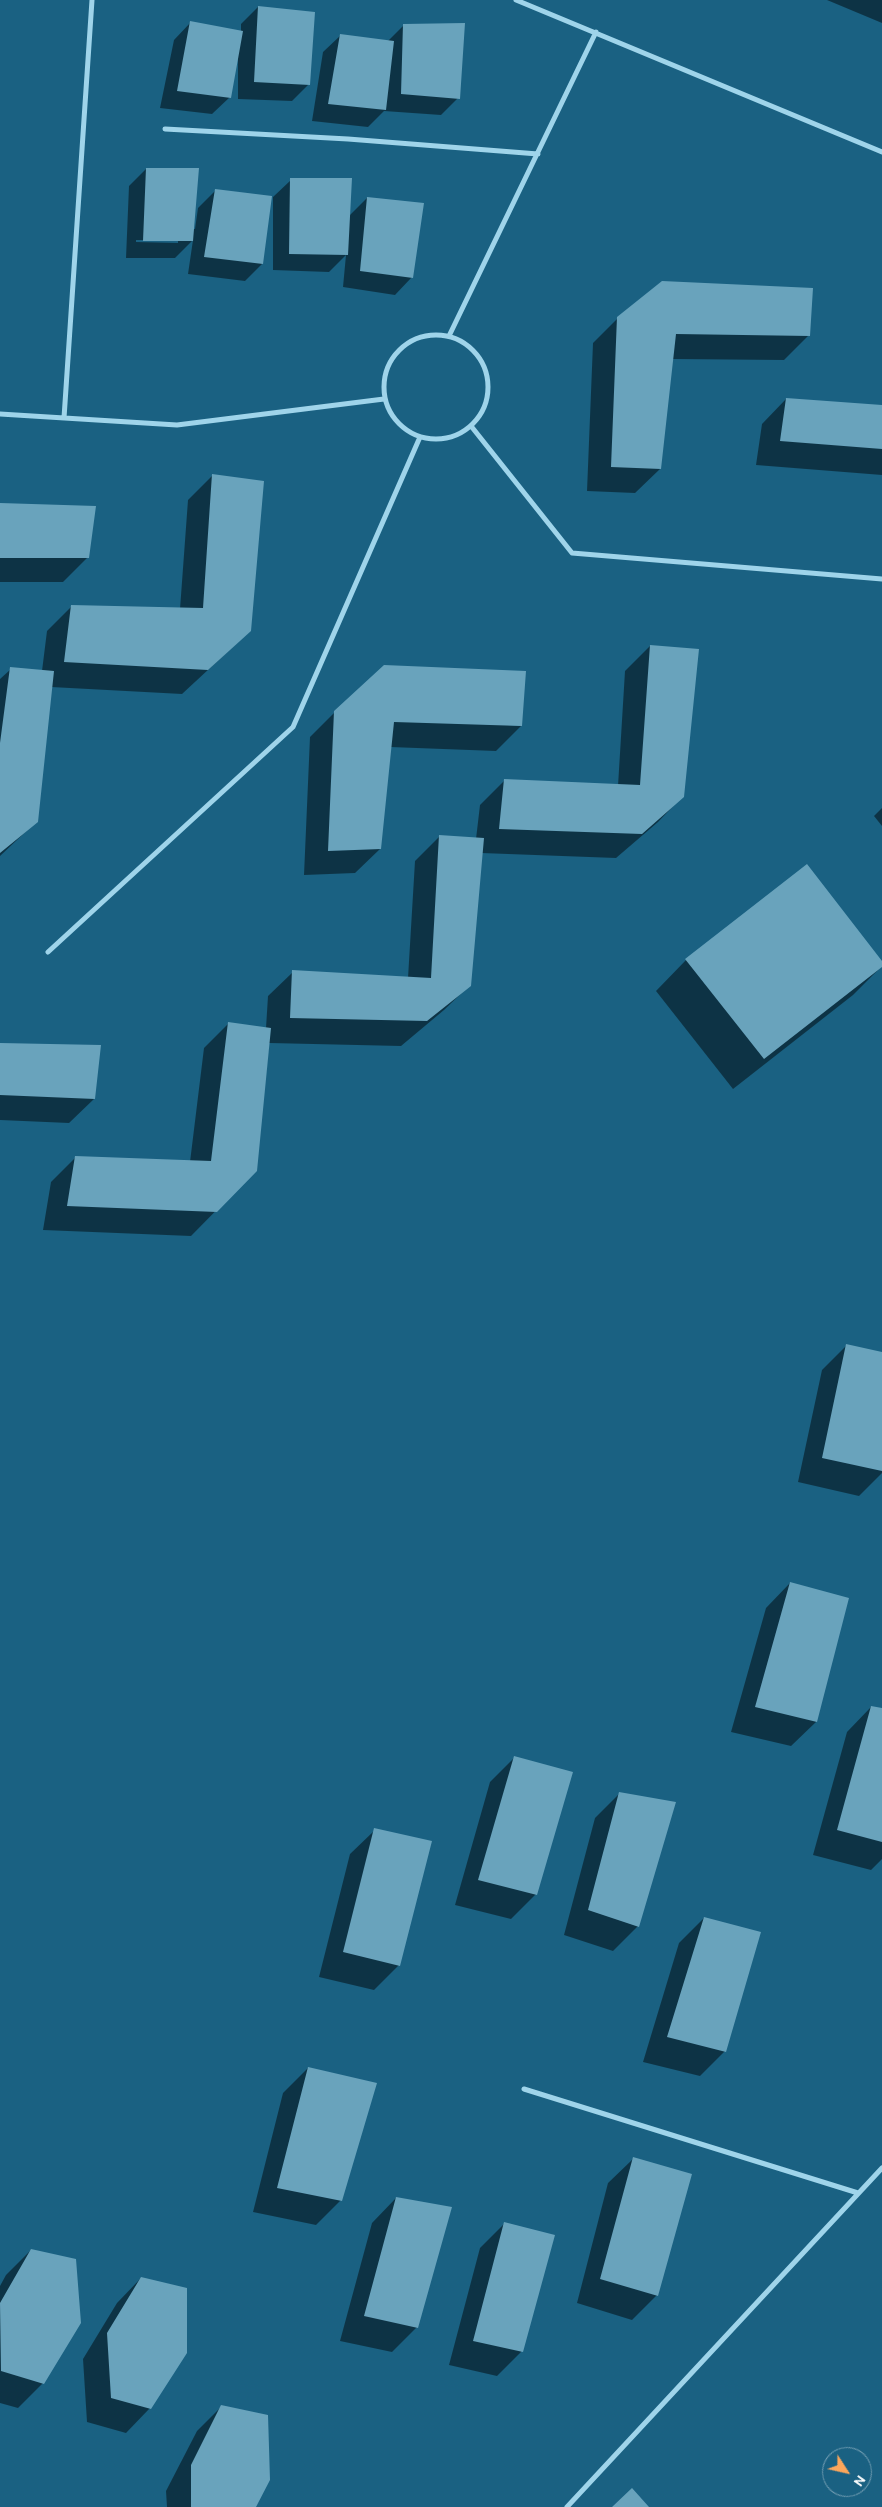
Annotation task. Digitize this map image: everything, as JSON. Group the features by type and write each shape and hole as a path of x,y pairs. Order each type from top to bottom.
{"street":[{"path":"64,418 92,0"},
{"path":"516,0 882,152"},
{"path":"449,336 596,32"},
{"path":"166,129 348,139 538,154"},
{"path":"433,334 449,336 464,342 476,352 484,366 488,382 487,398 482,413 471,426 456,436 438,440 420,437 404,429 391,416 384,399 383,380 388,363 400,348 415,338 433,334"},
{"path":"0,414 177,425 384,399"},
{"path":"471,426 572,553 882,579"},
{"path":"48,952 293,727 420,437"},
{"path":"524,2089 858,2193"},
{"path":"567,2507 882,2168"}],"building":[{"path":"258,6 315,12 310,85 254,82"},
{"path":"190,21 243,31 231,98 177,91"},
{"path":"465,23 460,99 401,94 403,24"},
{"path":"340,34 394,41 386,110 328,104"},
{"path":"146,168 199,168 193,241 143,241"},
{"path":"290,178 352,178 348,255 289,254"},
{"path":"215,189 272,196 263,264 204,257"},
{"path":"367,197 424,203 413,278 360,271"},
{"path":"662,281 813,288 810,336 676,334 661,469 611,467 617,317"},
{"path":"786,398 882,405 882,449 780,441"},
{"path":"212,474 264,481 251,631 208,670 64,662 71,605 203,608"},
{"path":"0,503 96,506 89,558 0,558"},
{"path":"650,645 699,649 684,797 642,834 499,829 504,779 640,785"},
{"path":"384,665 526,671 522,726 394,722 381,849 328,851 334,711"},
{"path":"10,667 54,671 38,822 0,853 0,743"},
{"path":"439,835 484,838 471,986 427,1021 290,1018 292,970 431,978"},
{"path":"807,864 882,961 882,967 764,1059 685,959"},
{"path":"228,1022 271,1028 257,1171 217,1212 67,1206 75,1156 211,1161"},
{"path":"0,1043 101,1045 95,1099 0,1095"},
{"path":"846,1344 882,1352 882,1471 822,1458"},
{"path":"790,1582 849,1598 817,1722 755,1707"},
{"path":"871,1706 882,1708 882,1842 837,1830"},
{"path":"514,1756 573,1772 537,1895 478,1880"},
{"path":"619,1792 676,1802 639,1927 588,1910"},
{"path":"374,1828 432,1841 400,1966 343,1952"},
{"path":"704,1917 761,1932 726,2052 667,2037"},
{"path":"308,2067 377,2083 342,2201 277,2188"},
{"path":"633,2157 692,2174 658,2296 600,2279"},
{"path":"396,2197 452,2207 418,2328 364,2316"},
{"path":"504,2222 555,2235 523,2352 473,2341"},
{"path":"31,2249 76,2259 81,2323 44,2384 1,2371 0,2303"},
{"path":"141,2277 187,2288 187,2353 151,2409 111,2398 107,2333"},
{"path":"221,2405 268,2415 270,2480 256,2507 191,2507 191,2465"},
{"path":"632,2488 649,2507 612,2507"}]}
